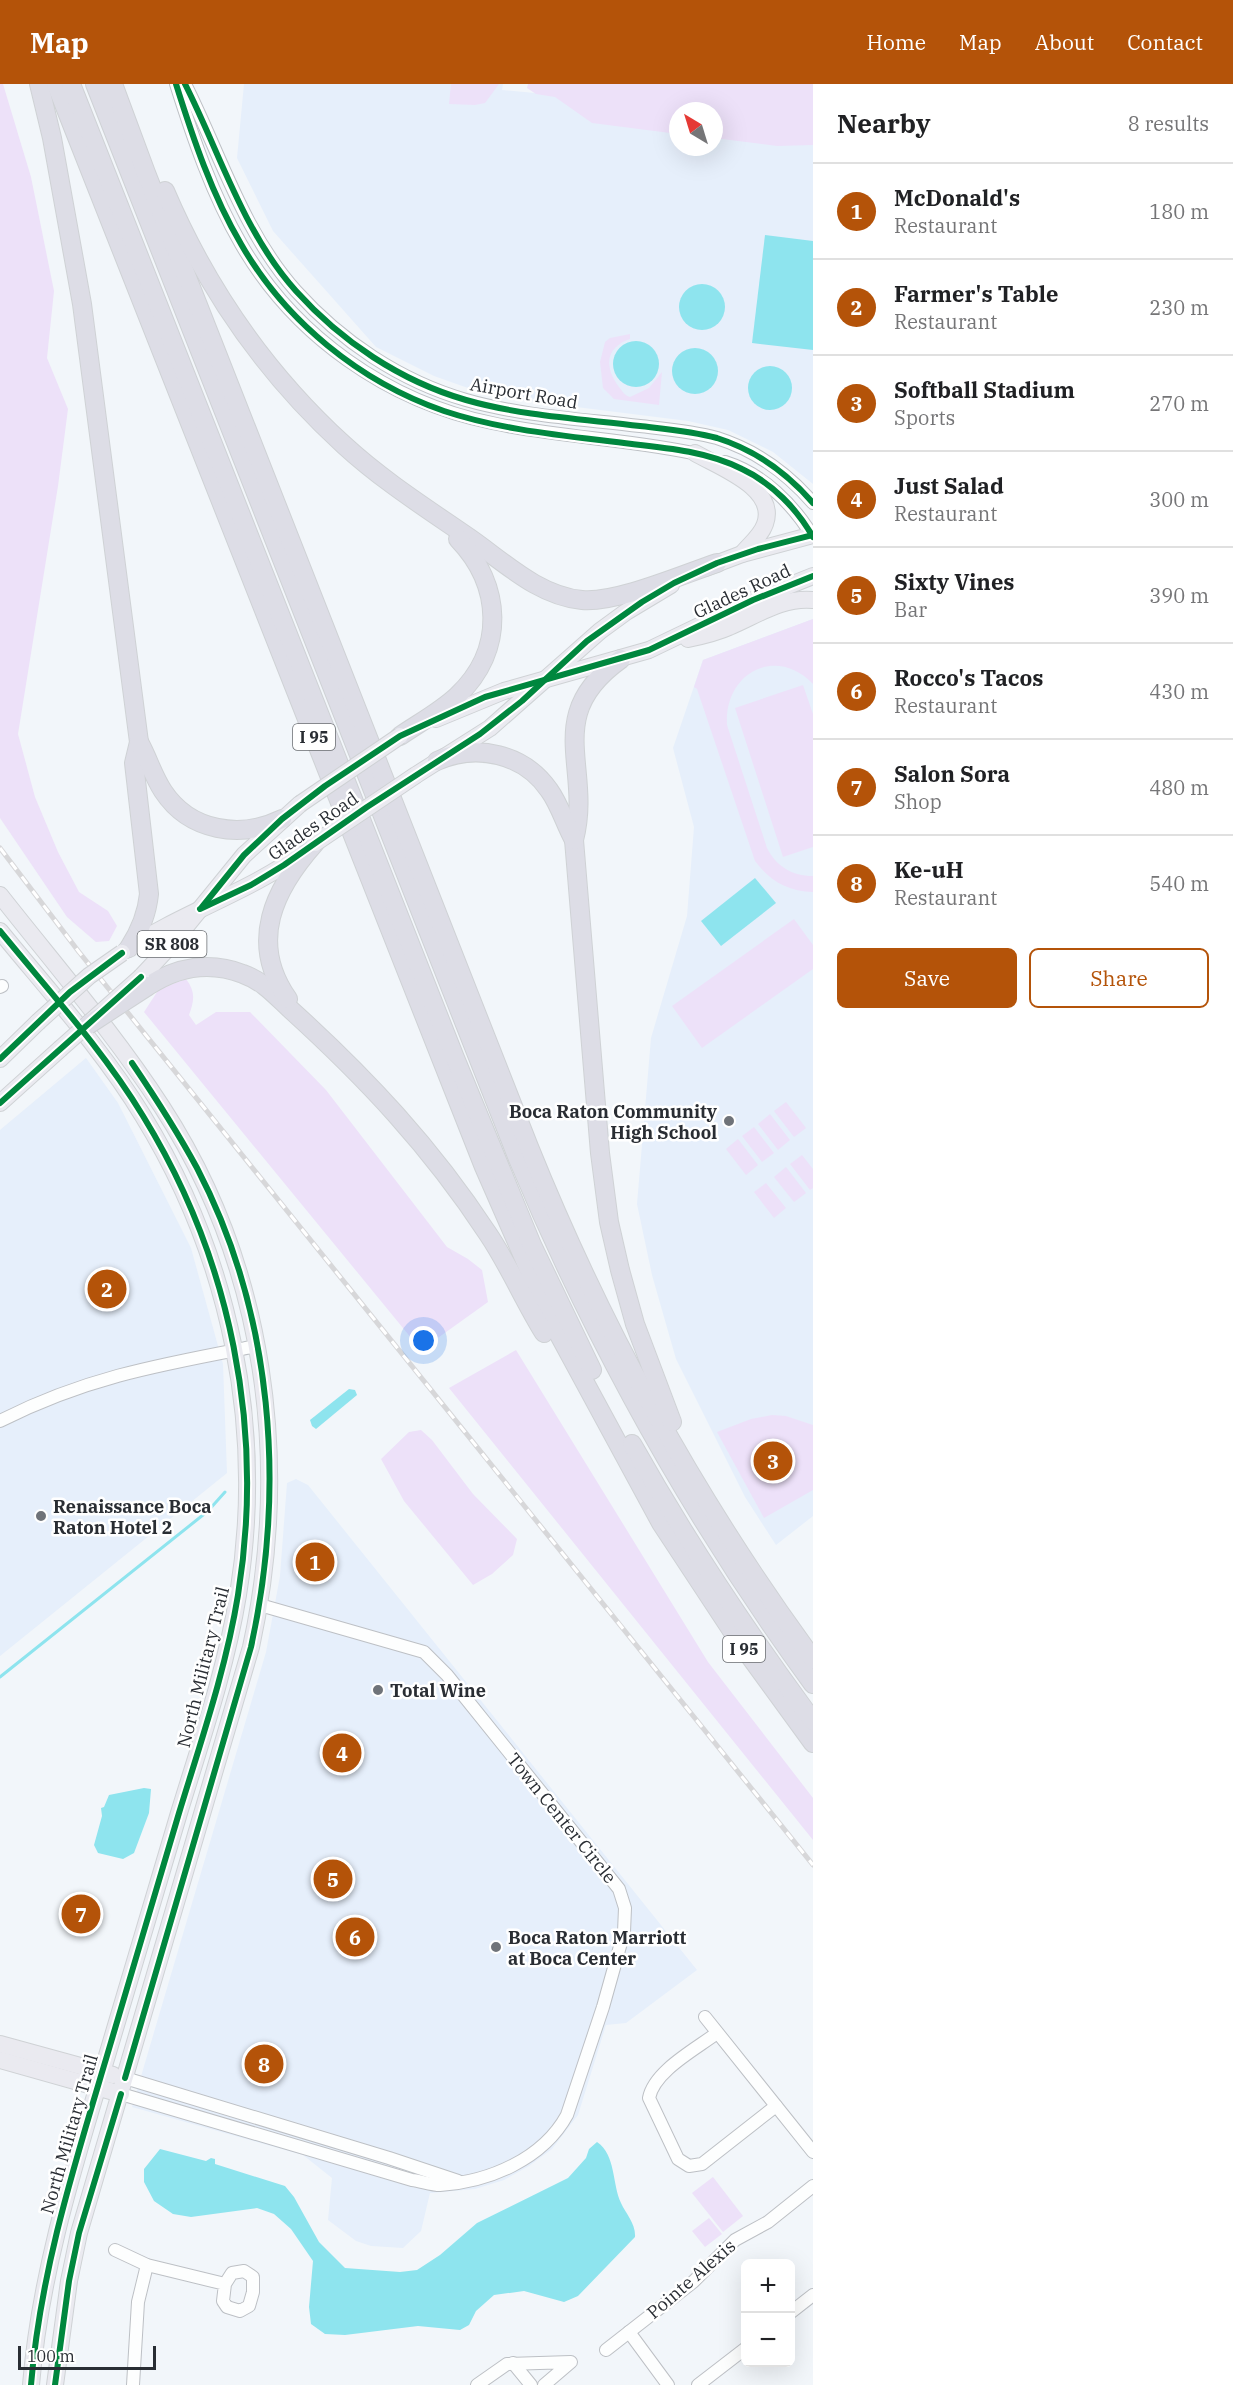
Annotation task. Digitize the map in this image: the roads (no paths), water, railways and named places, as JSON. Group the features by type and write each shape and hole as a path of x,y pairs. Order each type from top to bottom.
{"highway":[{"path":"39,84 52,138 82,304 139,742 165,795 180,810 196,820 214,827 242,831 262,827 282,819"},
{"name":"I 95","path":"56,84 497,1198 546,1310 661,1523 745,1650 813,1743"},
{"path":"71,84 455,1058 532,1245 594,1374 660,1493 736,1612 813,1721"},
{"path":"95,84 518,1159 554,1242 619,1375 685,1493 759,1608 813,1684"},
{"name":"I 95","path":"113,84 543,1180 616,1340 695,1481 749,1567 813,1659"},
{"path":"125,115 157,170 180,225 204,271 234,319 297,399 344,446 403,493 535,585 559,596 591,600 613,598 717,563"},
{"path":"400,736 450,702 464,689 481,666 490,639 491,600 482,572 466,548 435,515"},
{"path":"621,659 595,680 585,695 576,718 573,743 579,819 574,840 600,1154 611,1230 625,1289 640,1337 695,1481"},
{"path":"125,950 143,921 149,894 134,763 139,742"},
{"path":"437,761 452,755 473,752 499,755 518,763 535,774 549,789 574,840"},
{"path":"308,1024 277,981 269,954 268,937 272,909 279,892 315,843"},
{"path":"88,1025 145,981 185,968 229,969 245,974 266,986 382,1097 428,1150 489,1235 548,1337 586,1383"}],"main road":[{"path":"694,453 747,482 763,497 767,510 765,524 742,554"},
{"name":"Glades Road","path":"0,1059 89,976 125,950 284,866 416,775 490,728 587,641 626,612 674,583 717,563 742,554 813,536"},
{"name":"Glades Road","path":"145,981 244,855 300,804 400,736 485,697 621,659 664,644 753,600 813,576"},
{"path":"664,644 714,633 776,606 798,600 813,600"},
{"name":"North Military Trail","path":"0,895 132,1064 163,1108 197,1169 218,1215 240,1273 256,1346 266,1407 270,1462 268,1545 260,1605 246,1668 78,2233 67,2292 55,2385"},
{"name":"North Military Trail","path":"0,931 116,1075 144,1117 176,1177 218,1280 235,1350 247,1446 244,1547 231,1631 200,1745 56,2233 39,2313 31,2385"},
{"path":"0,1103 88,1025"},
{"path":"200,1745 211,1785"},
{"path":"190,1775 198,1827"},
{"path":"0,2044 100,2080"},
{"path":"0,2060 123,2086"}],"street":[{"name":"Airport Road","path":"176,84 198,148 219,198 248,256 272,289 302,322 354,365 413,398 444,411 476,420 543,432 694,453 731,464 760,480 790,506 813,536"},
{"name":"Airport Road","path":"184,84 248,221 275,264 319,315 372,356 424,384 465,400 490,406 668,429 716,438 748,451 771,464 800,488 813,503"},
{"path":"0,1421 44,1399 106,1377 256,1346"},
{"name":"Town Center Circle","path":"123,2086 412,2180 438,2185 490,2175 522,2161 550,2139 564,2122 603,2007 624,1932 626,1917 622,1895 611,1877 447,1675 424,1652 260,1605"},
{"path":"705,2017 813,2152"},
{"path":"717,2032 661,2075 650,2091 649,2098 678,2159 689,2166 702,2164 776,2106"},
{"name":"Pointe Alexis","path":"606,2350 693,2282 735,2240 768,2222 813,2186"},
{"path":"115,2250 147,2265 225,2284"},
{"path":"133,2385 138,2302 147,2265"},
{"path":"795,2309 813,2295"},
{"path":"629,2332 668,2385"},
{"path":"699,2385 741,2352"},
{"path":"477,2385 507,2364 571,2362 544,2385"},
{"path":"513,2363 531,2385"}],"water":[{"path":"765,235 813,241 813,350 752,343"},
{"path":"702,284 718,291 725,307 718,323 702,330 686,323 679,307 686,291"},
{"path":"636,341 652,348 659,364 652,380 636,387 620,380 613,364 620,348"},
{"path":"695,348 711,355 718,371 711,387 695,394 679,387 672,371 679,355"},
{"path":"770,366 785,373 792,388 785,403 770,410 755,403 748,388 755,373"},
{"path":"755,878 776,903 721,946 701,921"},
{"path":"349,1389 355,1390 357,1395 316,1429 312,1426 310,1420"},
{"path":"144,1788 151,1789 149,1813 134,1853 123,1859 98,1853 94,1845 102,1816 101,1808 104,1807 109,1795"},
{"path":"597,2142 608,2154 618,2195 632,2223 635,2237 578,2296 564,2302 524,2291 494,2295 476,2311 469,2325 460,2330 418,2326 345,2335 325,2334 311,2324 309,2307 313,2261 291,2229 274,2214 257,2208 191,2217 173,2214 154,2201 144,2182 144,2169 160,2149 206,2161 211,2158 215,2159 215,2164 285,2186 294,2197 319,2242 345,2268 400,2272 417,2270 440,2255 477,2223 568,2178 586,2158 589,2149"}],"waterway":[{"path":"0,1677 208,1511 225,1492"}],"railway":[{"path":"0,848 79,952 813,1865"}],"place":[{"name":"Boca Raton Community High School","path":"729,1121"},
{"name":"Farmer's Table","path":"107,1289"},
{"name":"Softball Stadium","path":"773,1461"},
{"name":"Renaissance Boca Raton Hotel 2","path":"41,1516"},
{"name":"McDonald's","path":"315,1562"},
{"name":"Total Wine","path":"378,1690"},
{"name":"Just Salad","path":"342,1753"},
{"name":"Sixty Vines","path":"333,1879"},
{"name":"Salon Sora","path":"81,1914"},
{"name":"Rocco's Tacos","path":"355,1937"},
{"name":"Boca Raton Marriott at Boca Center","path":"496,1947"},
{"name":"Ke-uH","path":"264,2064"}]}
